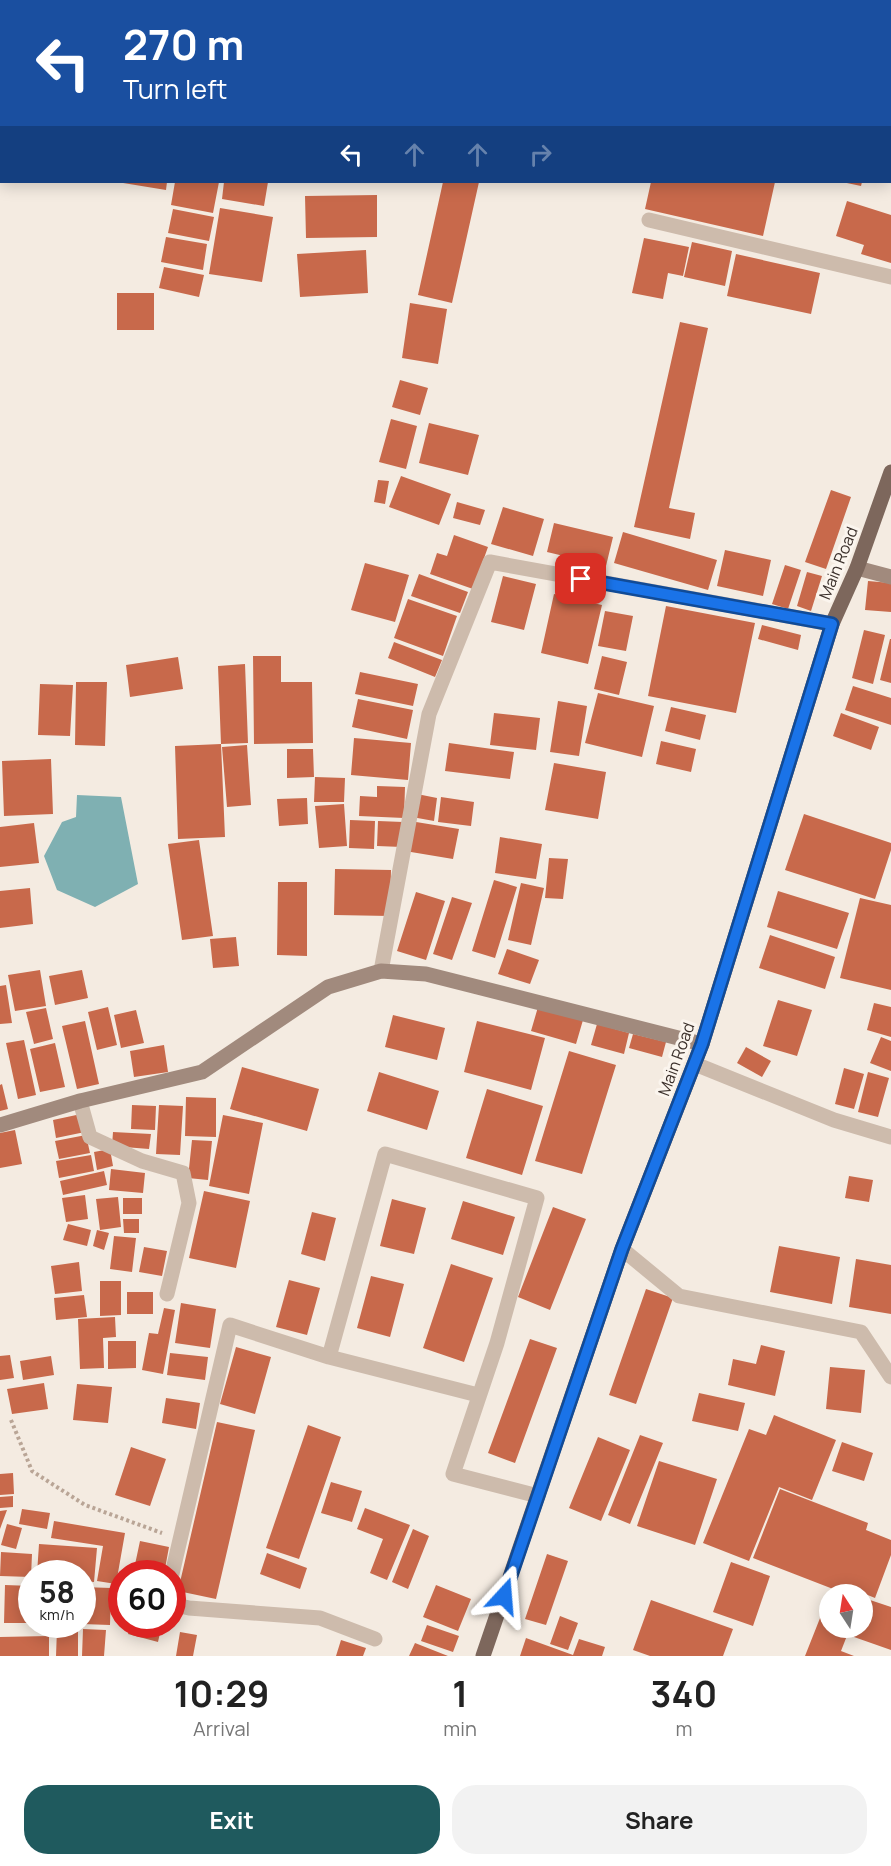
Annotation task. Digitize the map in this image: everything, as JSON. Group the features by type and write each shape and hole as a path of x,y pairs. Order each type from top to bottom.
{"main road":[{"name":"Main Road","path":"483,1656 622,1249 702,1044 832,624 857,568 891,472"}],"street":[{"path":"649,220 891,277"},
{"path":"381,971 429,714 490,562 832,624"},
{"path":"857,568 891,577"},
{"path":"0,1125 80,1101 202,1072 328,987 381,971 426,974 702,1044"},
{"path":"695,1064 834,1120 891,1137"},
{"path":"80,1101 90,1137 142,1161 183,1173 189,1203 167,1294"},
{"path":"330,1357 385,1154 537,1198 497,1343 453,1474 538,1496"},
{"path":"622,1249 679,1296 861,1332 891,1377"},
{"path":"175,1560 230,1325 330,1357 478,1395"},
{"path":"186,1607 320,1618 375,1639"}],"path":[{"path":"11,1420 32,1471 85,1505 179,1540"}],"water":[{"path":"77,795 121,797 138,884 95,907 57,890 44,856 62,822 76,817"}],"building":[{"path":"123,183 167,183 166,190"},
{"path":"175,183 219,183 213,213 171,205"},
{"path":"224,183 268,183 264,206 222,199"},
{"path":"443,183 479,183 452,303 418,295"},
{"path":"651,183 775,183 763,236 645,209"},
{"path":"377,195 377,237 306,238 305,196"},
{"path":"847,201 891,215 891,263 861,254 864,245 836,236"},
{"path":"220,208 273,217 262,282 209,274"},
{"path":"173,209 214,217 209,241 168,233"},
{"path":"166,237 207,244 203,270 161,262"},
{"path":"644,238 689,247 683,276 668,273 663,299 632,293"},
{"path":"692,242 732,251 725,286 684,277"},
{"path":"366,250 368,293 300,297 297,254"},
{"path":"736,254 820,273 811,314 727,296"},
{"path":"164,267 204,275 199,297 159,288"},
{"path":"117,293 154,293 154,330 117,330"},
{"path":"410,303 447,309 438,364 402,358"},
{"path":"680,322 708,328 669,508 695,513 690,539 634,527"},
{"path":"400,380 428,388 420,415 392,407"},
{"path":"391,419 417,426 406,469 379,462"},
{"path":"429,423 479,435 468,475 419,463"},
{"path":"401,476 451,494 439,525 389,507"},
{"path":"378,480 389,481 385,504 374,502"},
{"path":"831,490 851,497 826,569 805,562"},
{"path":"457,502 485,510 480,525 453,518"},
{"path":"503,507 544,519 533,556 491,544"},
{"path":"554,523 613,537 606,566 547,552"},
{"path":"623,532 717,560 708,590 614,563"},
{"path":"454,535 488,547 473,589 430,574 437,553 447,556"},
{"path":"725,550 771,560 763,596 717,586"},
{"path":"365,563 409,575 395,622 351,610"},
{"path":"785,565 801,570 788,609 772,604"},
{"path":"807,572 822,576 811,611 797,606"},
{"path":"419,574 468,592 460,613 411,596"},
{"path":"503,576 536,584 524,630 491,622"},
{"path":"868,581 891,583 891,612 865,610"},
{"path":"554,594 602,605 588,664 541,653"},
{"path":"408,599 457,616 443,656 394,638"},
{"path":"666,606 755,623 736,713 648,696"},
{"path":"605,611 633,616 626,651 598,646"},
{"path":"762,625 801,635 798,650 758,639"},
{"path":"864,630 885,635 873,684 852,678"},
{"path":"891,639 891,683 880,680"},
{"path":"394,642 442,660 435,677 388,658"},
{"path":"253,656 281,656 281,682 312,682 313,743 254,744"},
{"path":"602,656 627,662 619,695 594,689"},
{"path":"178,657 183,689 130,697 126,665"},
{"path":"245,664 248,743 221,744 218,666"},
{"path":"360,672 418,684 413,706 355,694"},
{"path":"76,682 107,682 105,746 75,745"},
{"path":"40,684 73,685 70,736 38,735"},
{"path":"853,686 891,698 891,725 845,710"},
{"path":"598,693 654,706 642,757 585,743"},
{"path":"358,699 413,710 407,739 352,727"},
{"path":"558,701 587,706 579,756 550,752"},
{"path":"671,707 706,715 700,740 665,731"},
{"path":"494,713 540,718 536,750 490,745"},
{"path":"841,713 879,727 871,750 833,736"},
{"path":"354,738 411,743 408,780 351,775"},
{"path":"661,741 696,749 691,772 656,764"},
{"path":"449,743 514,752 510,779 445,771"},
{"path":"221,744 225,837 178,839 175,746"},
{"path":"247,745 251,805 227,807 222,747"},
{"path":"287,749 313,749 314,777 287,778"},
{"path":"51,759 53,814 4,816 2,761"},
{"path":"554,763 606,772 598,819 545,810"},
{"path":"315,777 345,778 344,802 314,802"},
{"path":"377,786 405,787 404,818 359,816 360,796 377,797"},
{"path":"417,794 437,798 434,821 412,817"},
{"path":"441,797 474,802 471,826 438,822"},
{"path":"307,798 308,824 279,826 277,799"},
{"path":"344,804 347,846 319,848 315,806"},
{"path":"804,814 891,843 891,850 875,899 785,870"},
{"path":"350,820 375,821 374,849 349,848"},
{"path":"378,821 403,822 402,847 377,846"},
{"path":"410,821 459,829 453,859 405,851"},
{"path":"34,823 39,863 0,867 0,827"},
{"path":"500,837 542,844 536,879 495,873"},
{"path":"199,840 213,936 182,940 168,844"},
{"path":"549,858 568,859 563,899 545,898"},
{"path":"335,869 391,870 390,916 334,915"},
{"path":"494,880 517,887 495,958 472,951"},
{"path":"278,882 307,882 307,956 277,955"},
{"path":"521,883 544,888 531,945 508,940"},
{"path":"30,888 33,924 0,928 0,891"},
{"path":"778,891 849,913 837,949 767,927"},
{"path":"416,892 445,901 426,960 397,951"},
{"path":"452,897 472,903 452,960 433,954"},
{"path":"860,898 891,905 891,990 840,978"},
{"path":"770,935 835,957 825,989 759,968"},
{"path":"236,937 239,966 213,968 210,939"},
{"path":"507,949 539,960 530,984 498,974"},
{"path":"40,970 46,1006 15,1011 8,975"},
{"path":"82,970 88,998 55,1005 49,976"},
{"path":"6,985 12,1023 0,1024 0,986"},
{"path":"778,1000 812,1010 797,1056 763,1046"},
{"path":"874,1003 891,1007 891,1037 867,1030"},
{"path":"108,1007 117,1045 97,1050 88,1012"},
{"path":"538,1007 583,1020 576,1044 531,1031"},
{"path":"46,1008 53,1039 34,1044 26,1012"},
{"path":"136,1010 144,1043 121,1048 114,1015"},
{"path":"393,1015 445,1028 437,1060 385,1047"},
{"path":"85,1021 99,1084 77,1089 62,1026"},
{"path":"477,1021 545,1038 531,1090 464,1072"},
{"path":"597,1024 629,1033 624,1054 591,1045"},
{"path":"633,1034 666,1042 662,1057 629,1048"},
{"path":"881,1037 891,1041 891,1071 870,1063"},
{"path":"24,1040 36,1095 18,1099 6,1043"},
{"path":"55,1043 65,1087 40,1092 30,1049"},
{"path":"164,1045 168,1072 134,1077 130,1051"},
{"path":"746,1047 771,1061 762,1077 737,1063"},
{"path":"569,1051 616,1065 582,1174 535,1161"},
{"path":"242,1067 319,1089 307,1131 230,1109"},
{"path":"844,1068 864,1074 854,1109 835,1104"},
{"path":"379,1072 439,1091 427,1130 367,1111"},
{"path":"868,1072 889,1078 878,1117 858,1112"},
{"path":"2,1084 8,1109 0,1111 0,1085"},
{"path":"487,1089 543,1106 522,1175 466,1158"},
{"path":"186,1097 216,1098 216,1137 185,1136"},
{"path":"132,1105 156,1106 155,1130 131,1129"},
{"path":"159,1105 183,1106 180,1155 156,1154"},
{"path":"81,1114 85,1132 56,1138 53,1120"},
{"path":"223,1115 263,1123 249,1194 209,1186"},
{"path":"15,1130 22,1164 0,1168 0,1133"},
{"path":"113,1132 151,1134 149,1149 112,1146"},
{"path":"86,1135 90,1153 59,1159 55,1141"},
{"path":"192,1140 212,1141 208,1180 188,1178"},
{"path":"110,1149 113,1166 97,1170 94,1152"},
{"path":"91,1155 94,1171 59,1178 56,1161"},
{"path":"111,1169 145,1173 143,1193 109,1190"},
{"path":"104,1171 107,1185 63,1195 60,1181"},
{"path":"849,1176 873,1180 869,1202 845,1198"},
{"path":"204,1191 250,1201 236,1268 189,1258"},
{"path":"85,1195 88,1219 66,1222 62,1198"},
{"path":"118,1197 121,1227 100,1230 96,1199"},
{"path":"123,1198 142,1198 142,1214 123,1214"},
{"path":"392,1199 426,1208 414,1254 380,1246"},
{"path":"463,1201 515,1217 503,1255 451,1239"},
{"path":"553,1207 586,1219 550,1310 518,1297"},
{"path":"312,1212 336,1218 325,1261 301,1254"},
{"path":"123,1219 139,1219 139,1233 124,1233"},
{"path":"68,1224 91,1230 87,1246 63,1240"},
{"path":"97,1230 109,1233 104,1250 93,1246"},
{"path":"114,1236 136,1238 132,1272 110,1269"},
{"path":"779,1246 840,1257 832,1304 770,1292"},
{"path":"144,1247 167,1251 162,1276 139,1272"},
{"path":"856,1259 891,1265 891,1314 849,1307"},
{"path":"79,1262 82,1291 55,1294 51,1266"},
{"path":"451,1264 493,1278 464,1362 423,1348"},
{"path":"371,1276 404,1284 390,1337 357,1328"},
{"path":"289,1280 320,1288 307,1335 276,1327"},
{"path":"100,1281 121,1281 121,1315 100,1316"},
{"path":"646,1289 673,1298 636,1404 609,1395"},
{"path":"127,1292 153,1292 153,1314 127,1314"},
{"path":"84,1295 87,1317 56,1320 54,1298"},
{"path":"181,1303 216,1309 210,1348 175,1343"},
{"path":"164,1308 175,1310 163,1374 142,1370 149,1333 158,1334"},
{"path":"115,1317 116,1337 103,1338 104,1368 80,1369 78,1319"},
{"path":"530,1339 557,1348 515,1463 488,1453"},
{"path":"108,1341 136,1341 136,1368 108,1369"},
{"path":"761,1345 785,1351 775,1396 728,1385 733,1359 756,1364"},
{"path":"236,1347 271,1357 255,1414 220,1404"},
{"path":"170,1353 208,1357 205,1380 167,1375"},
{"path":"10,1355 14,1378 0,1380 0,1356"},
{"path":"51,1356 54,1375 23,1380 20,1361"},
{"path":"830,1367 865,1370 861,1413 826,1409"},
{"path":"44,1383 48,1409 12,1414 7,1389"},
{"path":"77,1384 112,1387 108,1423 73,1420"},
{"path":"699,1393 745,1403 738,1431 692,1421"},
{"path":"166,1398 200,1403 196,1429 162,1423"},
{"path":"774,1415 836,1440 812,1500 779,1487 749,1561 703,1543 749,1429 766,1435"},
{"path":"217,1422 255,1430 216,1599 186,1593 185,1560"},
{"path":"308,1425 341,1437 299,1559 266,1548"},
{"path":"640,1435 663,1443 630,1524 608,1515"},
{"path":"598,1437 630,1450 601,1521 569,1508"},
{"path":"842,1442 873,1453 864,1481 832,1471"},
{"path":"131,1447 166,1459 150,1506 115,1495"},
{"path":"659,1461 717,1479 695,1545 637,1526"},
{"path":"13,1473 14,1494 0,1495 0,1474"},
{"path":"331,1482 362,1491 352,1522 321,1513"},
{"path":"780,1489 868,1523 866,1530 891,1540 891,1555 875,1598 873,1597 873,1584 820,1584 753,1558"},
{"path":"13,1496 13,1507 0,1508 0,1497"},
{"path":"365,1508 410,1525 387,1580 370,1573 383,1539 357,1529"},
{"path":"22,1509 50,1513 47,1529 19,1524"},
{"path":"7,1510 0,1529 0,1511"},
{"path":"54,1521 125,1533 120,1560 108,1560 108,1583 97,1581 103,1546 51,1538"},
{"path":"7,1524 22,1528 16,1549 1,1545"},
{"path":"413,1529 429,1536 408,1589 392,1582"},
{"path":"140,1541 169,1547 167,1560 136,1560"},
{"path":"39,1544 97,1548 96,1560 38,1560"},
{"path":"1,1552 32,1554 32,1560 18,1560 18,1577 0,1576"},
{"path":"267,1553 307,1568 300,1589 260,1574"},
{"path":"547,1554 568,1561 546,1625 525,1619"},
{"path":"731,1562 770,1576 753,1626 713,1612"},
{"path":"5,1585 18,1585 18,1623 4,1623"},
{"path":"436,1585 471,1599 458,1631 423,1617"},
{"path":"96,1587 108,1588 108,1625 96,1624"},
{"path":"651,1600 733,1629 723,1656 650,1656 633,1650"},
{"path":"873,1601 891,1607 891,1650 857,1638 873,1638"},
{"path":"560,1616 578,1623 568,1650 550,1644"},
{"path":"819,1621 819,1638 846,1638 841,1651 854,1656 805,1656"},
{"path":"427,1625 459,1636 453,1652 421,1641"},
{"path":"96,1630 106,1630 104,1656 82,1656 83,1638 96,1638"},
{"path":"186,1633 197,1635 193,1656 176,1656 179,1638 186,1638"},
{"path":"0,1637 49,1638 49,1656 0,1656"},
{"path":"57,1638 78,1638 78,1656 56,1656"},
{"path":"143,1638 159,1638 158,1642"},
{"path":"526,1638 573,1655 579,1639 605,1647 602,1656 520,1656"},
{"path":"341,1640 366,1648 363,1656 336,1656"},
{"path":"415,1643 448,1656 409,1656"}],"route":[{"path":"504,1596 622,1249 702,1044 832,624 581,579"}]}
